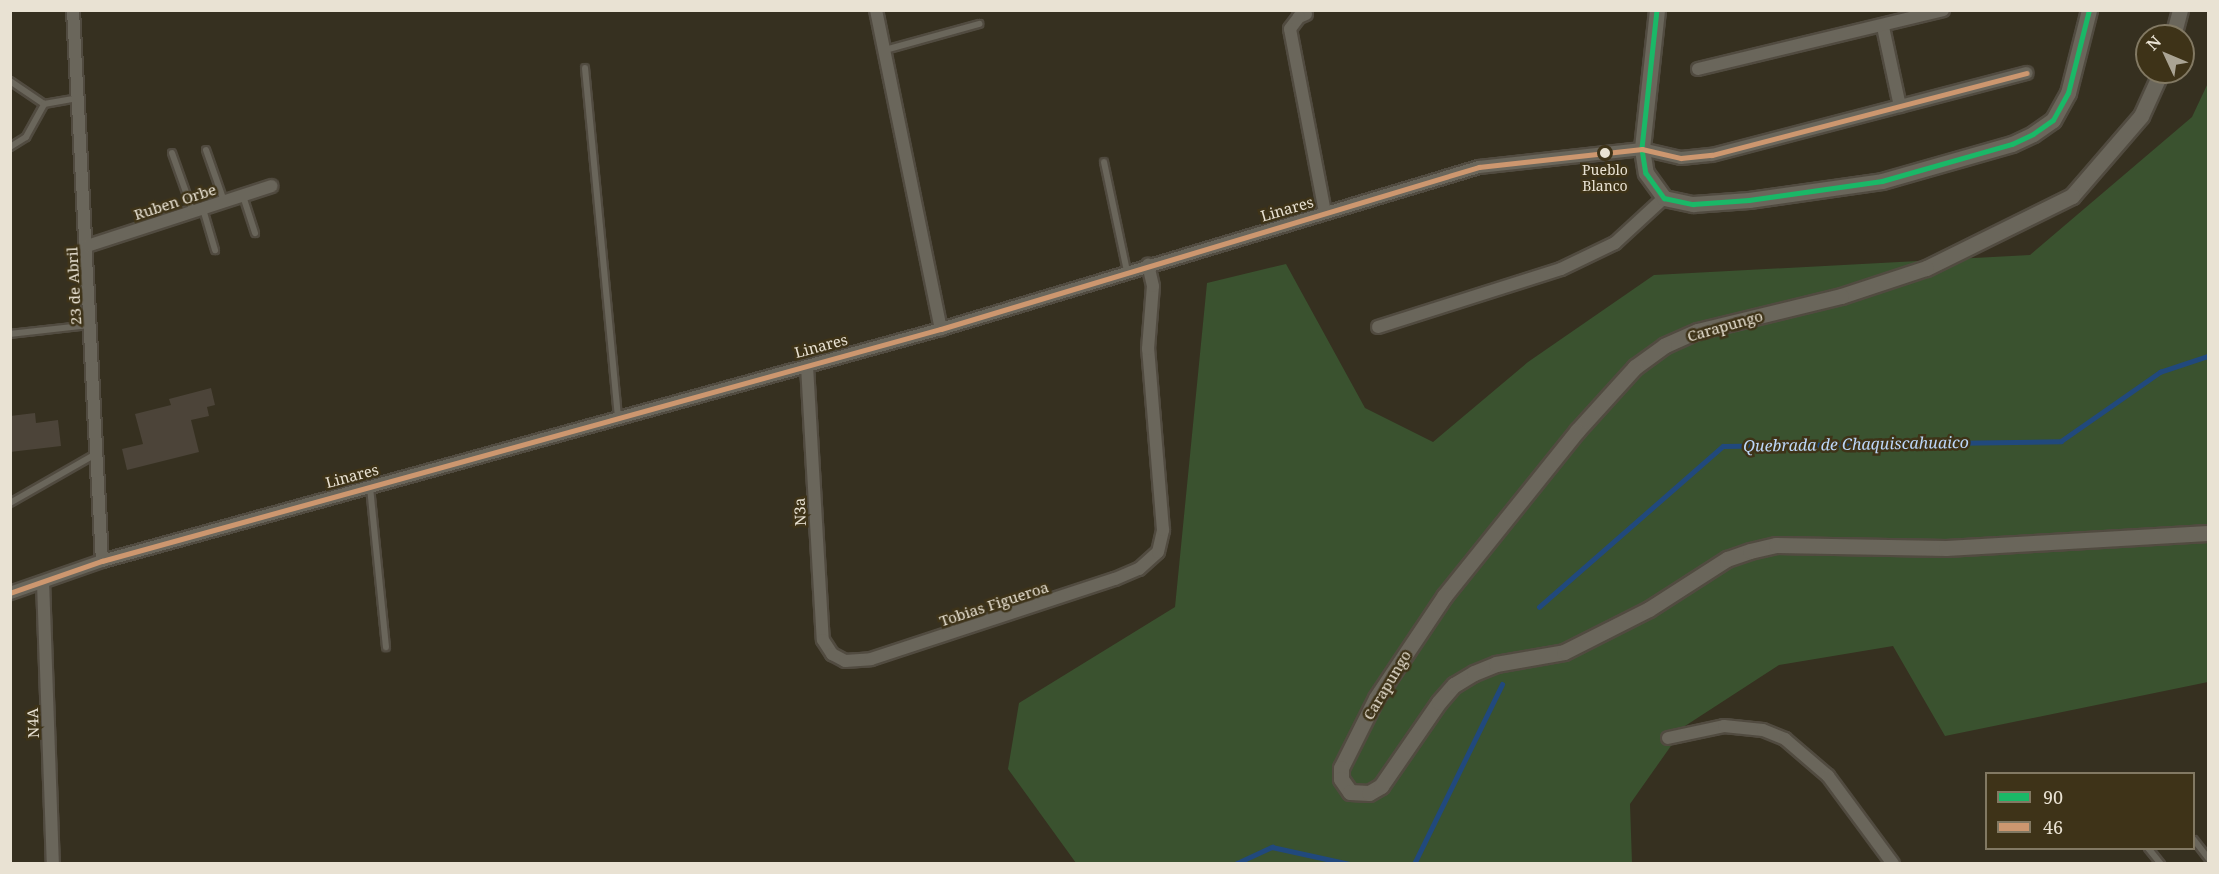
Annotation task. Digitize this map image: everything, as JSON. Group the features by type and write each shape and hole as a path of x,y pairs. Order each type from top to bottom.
{"street":[{"name":"23 de Abril","path":"73,10 102,561"},
{"path":"876,10 941,329"},
{"path":"1657,10 1642,149 1646,173 1664,198 1704,204 1861,184 2012,144 2054,120 2068,93 2089,10"},
{"path":"1698,69 1883,27 1943,10"},
{"path":"1306,15 1299,17 1290,29 1325,213"},
{"path":"1883,27 1900,106"},
{"name":"Linares","path":"10,593 102,561 941,329 1127,271 1479,167 1642,149 1681,158 1712,155 2026,73"},
{"name":"Carapungo","path":"2156,84 2141,116 2072,196 1926,268 1841,296 1697,331 1664,346 1635,367 1577,431 1445,595 1376,698 1341,768 1341,779 1350,792 1369,793 1381,786 1439,702 1454,685 1474,673 1496,664 1564,652 1649,609 1727,559 1750,551 1776,545 1946,548 2208,533"},
{"name":"Ruben Orbe","path":"87,246 272,186"},
{"path":"1378,327 1561,269 1615,243 1664,198"},
{"name":"Tobias Figueroa","path":"832,654 845,661 871,659 938,639 1115,579 1139,569 1158,552 1163,530 1148,349 1153,286 1148,265"},
{"name":"N3a","path":"807,366 820,613 823,640 832,654"},
{"name":"N4A","path":"43,582 53,864"},
{"path":"1668,738 1724,726 1763,730 1785,739 1828,776 1893,864"}],"lane":[{"path":"885,50 979,24"},
{"path":"585,68 618,418"},
{"path":"10,81 44,104 78,98"},
{"path":"10,147 26,137 44,104"},
{"path":"206,150 224,202"},
{"path":"172,153 215,250"},
{"path":"1104,162 1127,271"},
{"path":"243,195 255,233"},
{"path":"10,334 90,325"},
{"path":"10,503 97,453"},
{"path":"370,487 386,647"},
{"path":"2195,842 2208,858"},
{"path":"2149,850 2161,864"}],"green space":[{"path":"2208,83 2208,682 1945,736 1893,646 1779,665 1685,726 1630,804 1632,863 1076,863 1008,769 1019,703 1175,607 1207,283 1286,264 1365,408 1433,442 1528,362 1654,275 2030,255 2192,117"}],"building":[{"path":"211,388 215,405 207,407 209,416 191,420 199,452 127,470 122,449 143,444 135,414 171,405 169,399"},
{"path":"35,413 36,423 58,420 61,446 10,452 10,416"}],"waterway":[{"name":"Quebrada de Chaquiscahuaico","path":"1539,607 1723,446 2061,441 2160,372 2208,356"},
{"name":"Quebrada de Chaquiscahuaico","path":"1414,864 1502,684"},
{"name":"Quebrada de Chaquiscahuaico","path":"1235,864 1272,847 1349,864"}],"transit line":[{"name":"90","path":"1657,10 1642,149 1646,173 1664,198 1693,204 1749,200 1882,181 2012,144 2033,134 2053,120 2068,93 2089,10"},
{"name":"46","path":"10,593 102,561 941,329 1479,167 1642,149 1681,158 1712,155 2026,73"}],"place":[{"name":"Pueblo Blanco","path":"1605,153"}]}
